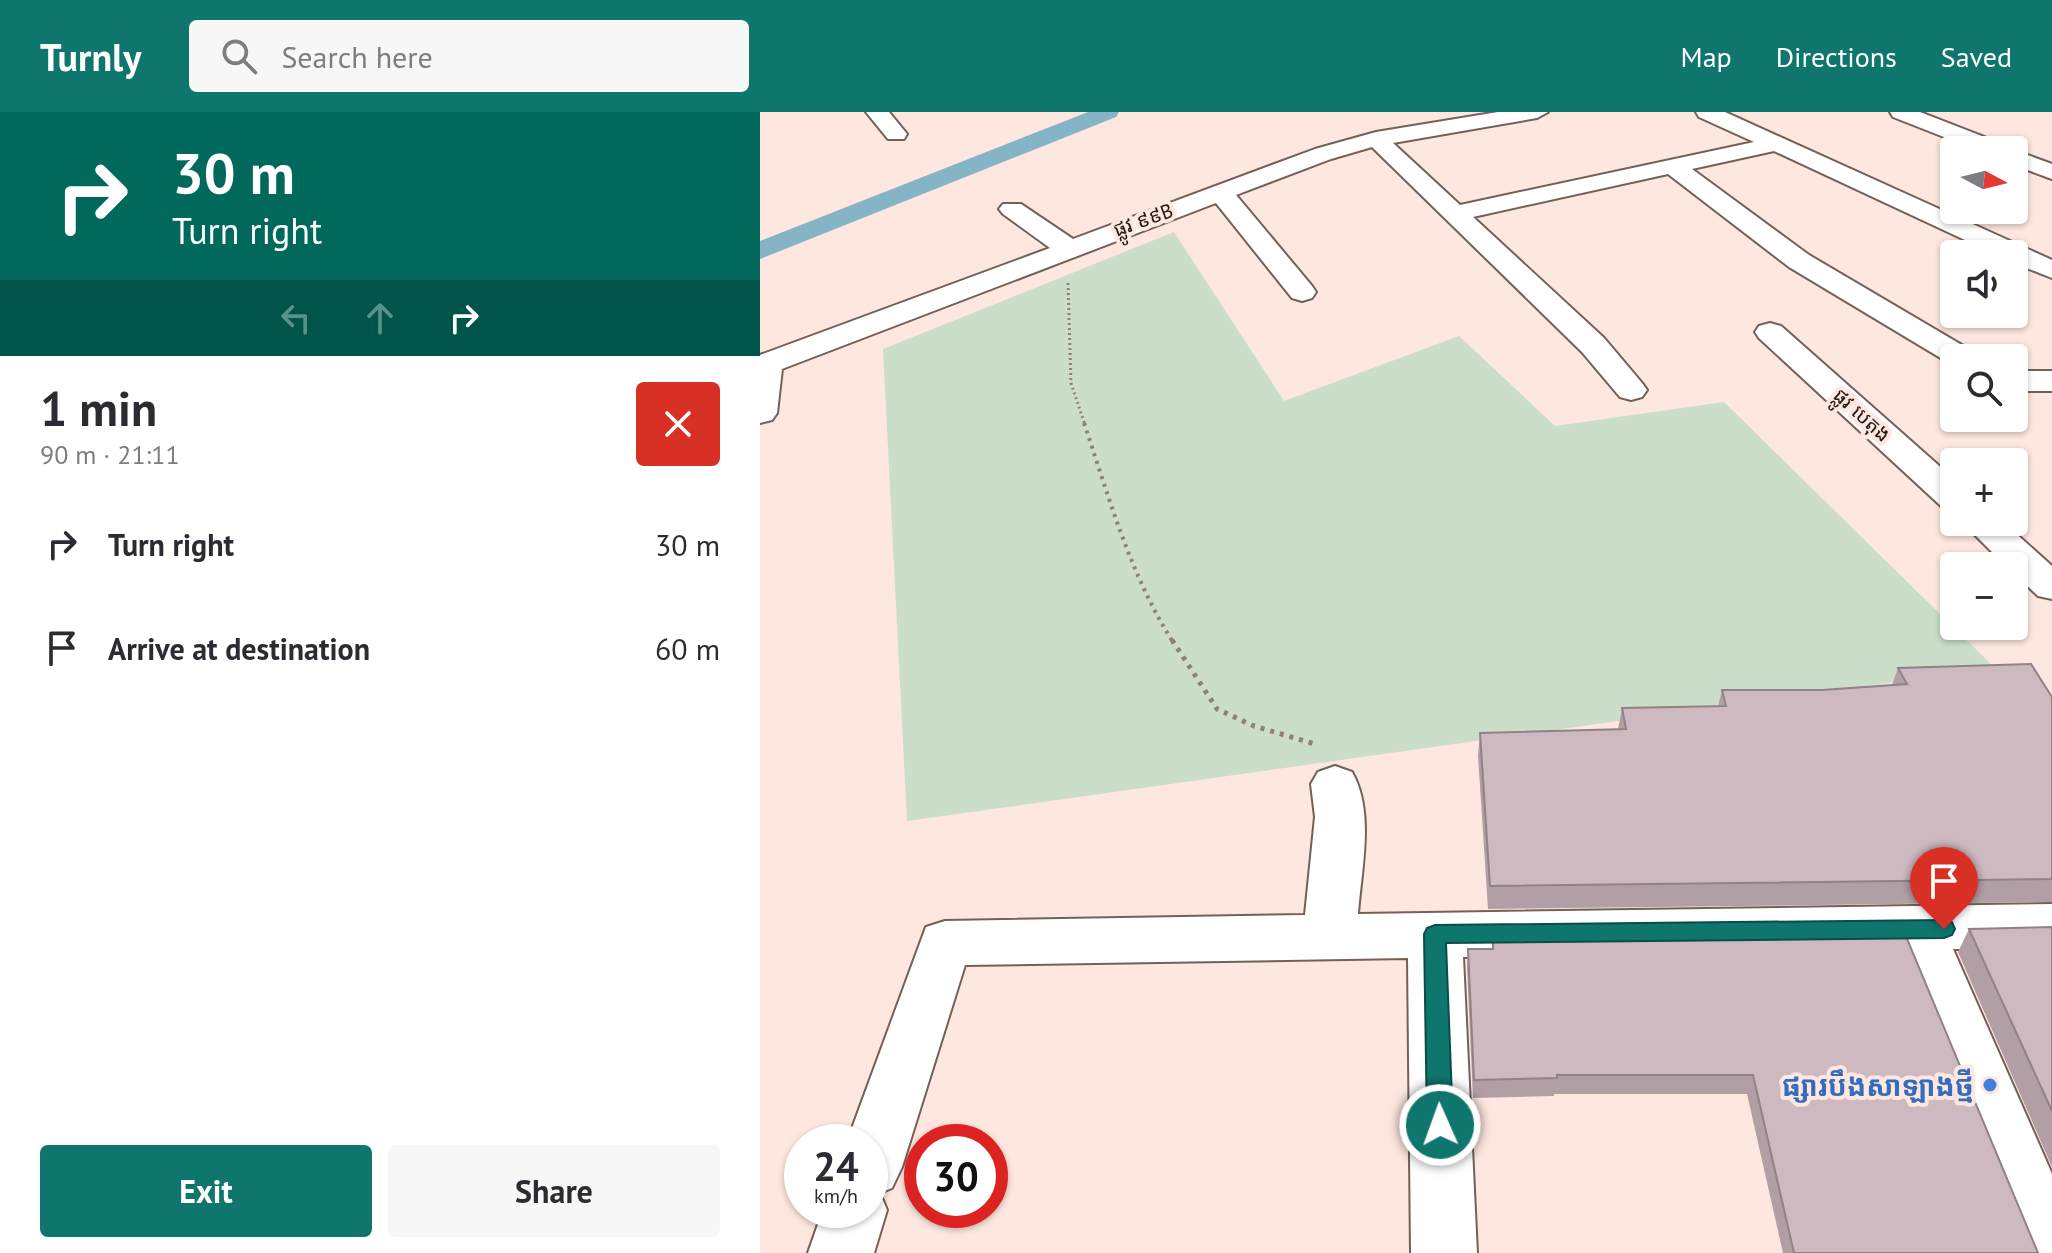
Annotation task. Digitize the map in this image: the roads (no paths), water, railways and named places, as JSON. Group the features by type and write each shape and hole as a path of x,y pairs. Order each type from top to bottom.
{"street":[{"path":"877,112 896,134"},
{"name":"ផ្លូវ ៩៩B","path":"764,364 1323,154 1472,117 1537,112"},
{"path":"1707,112 2052,270"},
{"path":"1901,112 1962,136"},
{"path":"1376,139 1593,345 1631,390"},
{"path":"1457,213 1776,144"},
{"path":"2028,163 2052,172"},
{"path":"1672,166 1799,261 1940,345"},
{"path":"1220,192 1302,292"},
{"path":"1012,209 1068,248"},
{"name":"ផ្លូវ បេតុង","path":"1770,332 1940,485"},
{"path":"760,413 764,364"},
{"path":"2028,381 2052,381"},
{"path":"1996,536 2052,587"},
{"path":"1325,764 1340,817 1330,936"},
{"path":"884,1124 945,943 2052,926"},
{"path":"1917,929 2052,1250"},
{"path":"1435,934 1444,1253"},
{"path":"841,1253 849,1228"}],"waterway":[{"path":"760,251 1108,112"}],"place":[{"name":"ផ្សារបឹងសាឡាងថ្មី","path":"1990,1085"}]}
